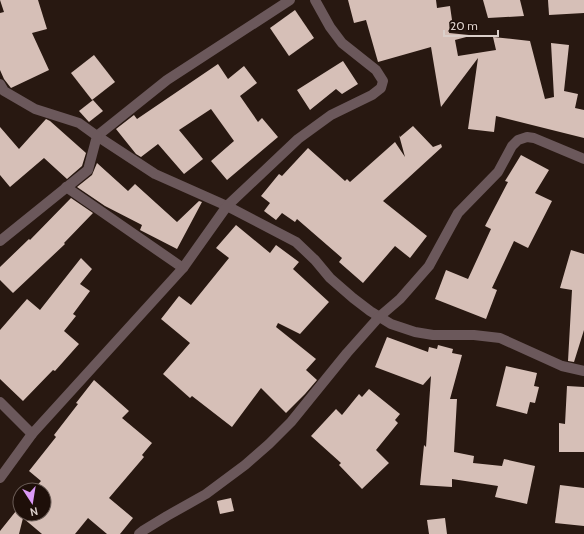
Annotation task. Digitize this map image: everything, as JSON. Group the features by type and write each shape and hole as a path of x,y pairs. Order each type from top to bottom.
{"street":[{"path":"0,241 88,170 97,136 167,80 290,0"},
{"path":"0,478 32,434 183,268 227,206 304,135 330,115 372,95 381,88 382,80 376,70 342,43 330,27 315,0"},
{"path":"0,84 4,91 35,109 79,123 155,174 227,206 296,242 315,260 330,278 353,298 391,324 415,332 433,335 474,335 500,338 562,366 584,371"},
{"path":"139,534 206,494 245,465 291,422 379,316 400,299 429,266 458,214 498,172 512,146 518,140 527,137 534,138 584,159"},
{"path":"66,187 183,268"},
{"path":"0,402 32,434"}],"building":[{"path":"0,0 38,0 47,29 32,33 49,70 11,88 4,79 0,70 0,13 4,12"},
{"path":"348,0 436,0 437,8 450,6 452,20 450,21 449,33 470,36 455,40 458,56 496,50 493,37 530,41 545,99 554,97 551,43 569,45 564,91 578,94 575,108 584,110 584,138 496,116 494,132 468,129 478,58 441,107 431,47 378,62 366,20 354,23"},
{"path":"483,0 520,0 524,16 488,18"},
{"path":"548,0 584,0 584,13 549,15"},
{"path":"295,10 314,38 289,56 270,28"},
{"path":"94,55 115,82 92,100 71,73"},
{"path":"343,61 358,84 342,94 336,89 310,110 297,90"},
{"path":"218,64 228,79 244,66 257,83 240,96 258,122 262,118 278,137 227,180 211,161 234,141 211,109 179,130 203,159 184,174 158,144 141,157 136,154 116,129 134,115 137,119"},
{"path":"93,100 103,111 89,122 79,111"},
{"path":"46,119 86,153 82,166 67,179 44,158 10,187 0,175 0,127 19,149"},
{"path":"413,126 433,147 441,144 442,147 383,201 427,236 410,258 395,246 363,283 339,262 342,258 297,219 295,222 282,213 276,220 264,211 270,203 261,196 279,174 282,176 308,148 345,181 347,179 350,182 395,142 405,157 399,135 400,137"},
{"path":"521,155 549,170 535,193 552,201 528,248 514,241 492,288 497,290 486,319 435,299 446,270 468,279 491,229 485,226 508,182 505,181"},
{"path":"97,163 128,191 135,184 177,222 199,201 202,202 177,249 140,230 142,225 105,206 77,187 92,175"},
{"path":"71,198 93,213 64,243 65,244 13,293 0,280 0,267 29,239 30,240"},
{"path":"236,225 270,253 276,245 299,262 293,269 329,302 300,334 278,323 276,327 316,359 306,370 317,380 286,413 261,388 232,427 192,396 190,398 163,374 190,343 161,319 179,296 191,305 229,258 216,248"},
{"path":"571,250 584,254 584,330 574,362 568,361 572,290 560,288"},
{"path":"81,258 92,269 80,284 90,291 73,314 76,316 64,331 79,344 55,371 53,370 23,401 0,379 0,330 27,299 40,310"},
{"path":"387,337 428,352 429,347 437,349 438,345 453,349 452,353 462,355 450,399 457,399 454,452 474,456 473,463 502,466 504,459 535,466 527,504 495,497 498,486 452,479 452,487 420,485 424,445 426,447 431,376 423,385 375,367"},
{"path":"506,366 537,373 534,386 539,387 535,403 530,402 527,414 496,406"},
{"path":"94,380 129,411 122,418 152,443 142,455 144,457 109,498 133,518 120,534 107,534 88,518 75,534 42,534 28,522 52,522 52,482 40,482 41,481 29,471 56,437 54,435 78,404 76,403"},
{"path":"567,386 584,387 584,452 559,452 559,423 565,424"},
{"path":"369,389 400,414 395,420 398,423 376,450 389,463 362,489 339,465 341,463 311,436 336,409 342,415 359,394 362,397"},
{"path":"560,485 584,488 584,526 555,523"},
{"path":"231,498 234,511 220,514 217,501"},
{"path":"12,516 12,522 22,522 19,534 0,534 0,531"},
{"path":"445,518 447,534 429,534 427,520"}]}
